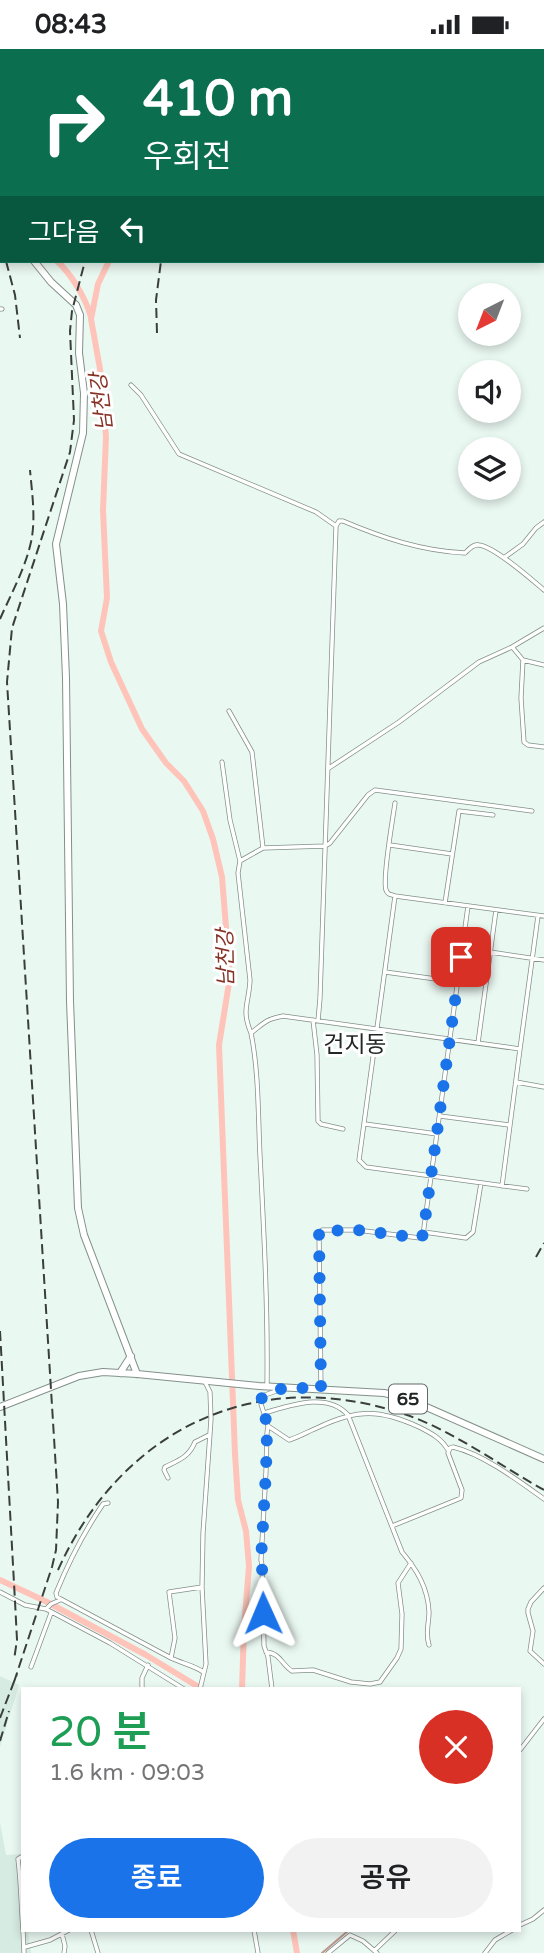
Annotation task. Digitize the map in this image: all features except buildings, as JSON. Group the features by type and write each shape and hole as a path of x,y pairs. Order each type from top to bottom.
{"main road":[{"path":"35,263 76,305 80,315 79,353 84,393 83,433 56,544 63,604 78,1208 84,1235 137,1374"},
{"path":"120,1373 129,1363 131,1356"},
{"name":"65","path":"0,1407 87,1373 137,1374 263,1386 384,1393 401,1396 544,1459"}],"street":[{"path":"131,385 141,395 179,454 316,512 336,526"},
{"path":"343,1129 318,1121 316,1020 320,998 336,526 339,521 343,521 401,543 444,551 465,553 472,547 481,545 504,558 544,590"},
{"path":"504,558 523,544 544,522"},
{"path":"328,769 399,722 479,662 544,628"},
{"path":"512,647 523,660 544,665"},
{"path":"523,660 521,698 524,742 544,747"},
{"path":"229,711 252,752 263,848"},
{"path":"222,762 230,821 240,861 238,873 250,980 244,1009 254,1048 262,1206 268,1334 263,1386"},
{"path":"240,861 263,848 326,846 375,790 532,811"},
{"path":"395,803 386,886 388,894 544,916"},
{"path":"445,902 459,811 493,815"},
{"path":"390,845 452,854"},
{"path":"395,896 359,1160 363,1166 527,1189"},
{"path":"321,1389 319,1233 322,1230 357,1230 420,1238 424,1233 468,906"},
{"path":"478,1043 496,910"},
{"path":"502,1186 538,916"},
{"path":"490,953 544,960"},
{"path":"385,972 458,982"},
{"path":"251,1033 267,1020 283,1016 520,1049"},
{"path":"516,1083 544,1087"},
{"path":"440,1116 509,1125"},
{"path":"365,1124 437,1134"},
{"path":"424,1233 466,1238 471,1235 481,1183"},
{"path":"200,1686 206,1652 202,1587 203,1519 211,1401 204,1380"},
{"path":"272,1687 263,1634 261,1560 268,1426 261,1404 262,1396 288,1387"},
{"path":"264,1413 301,1403 317,1403 335,1405 348,1415 402,1552 421,1580 428,1603 426,1637 429,1644"},
{"path":"268,1426 289,1440 348,1415 372,1413 399,1419 441,1439 448,1450 462,1490 461,1498 391,1527"},
{"path":"168,1478 165,1467 186,1456 195,1441 209,1435"},
{"path":"448,1450 458,1448 475,1456 512,1476 544,1499"},
{"path":"108,1503 103,1504 71,1557 56,1593 57,1597 171,1658 204,1672"},
{"path":"266,1652 279,1656 292,1671 313,1669 351,1682 380,1682 401,1649 402,1614 398,1583 411,1563"},
{"path":"171,1658 175,1638 169,1593 202,1587"},
{"path":"544,1588 531,1602 528,1613 533,1631 530,1651 544,1664"},
{"path":"0,1592 25,1605 46,1609 110,1643 181,1687"},
{"path":"46,1609 60,1599"},
{"path":"31,1667 51,1613"},
{"path":"142,1687 142,1678 148,1665"},
{"path":"521,1749 544,1719"},
{"path":"21,1857 18,1859 21,1878"},
{"path":"521,1925 544,1910"},
{"path":"23,1932 24,1953"},
{"path":"25,1947 66,1932"},
{"path":"92,1932 98,1953"},
{"path":"254,1932 258,1953"},
{"path":"328,1953 350,1935 376,1952 394,1932"},
{"path":"485,1953 492,1943 509,1932"},
{"path":"62,1934 64,1953"}],"shaded area":[{"path":"0,1676 19,1685 0,1747"},
{"path":"0,1822 6,1855 21,1854 21,1932 32,1932 28,1933 31,1953 0,1953"}],"waterway":[{"path":"59,263 77,287 91,317"},
{"name":"남천강","path":"108,263 98,284 91,319 100,369 106,437 103,510 107,598 101,631 111,662 142,729 166,763 184,781 203,811 222,877 230,977 219,1045 235,1454 238,1500 246,1531 249,1566 242,1687"},
{"path":"0,1580 146,1655 199,1687"},
{"name":"남천강","path":"293,1932 297,1953"},
{"path":"322,1953 347,1932"}],"railway":[{"path":"7,263 15,295 20,338"},
{"path":"14,1682 52,1567 56,1550 58,1502 7,682 12,628 70,452 74,420 70,331 72,311 84,263"},
{"path":"157,333 156,300 161,263"},
{"path":"0,619 31,542 33,515 30,470"},
{"path":"536,1257 544,1243"},
{"path":"0,1331 17,1640 14,1660"},
{"path":"58,1570 85,1521 118,1480 156,1446 199,1421 246,1404 296,1398 349,1401 404,1414 457,1438 544,1490"},
{"path":"0,1718 17,1674"},
{"path":"0,1741 9,1711"}],"district":[{"name":"건지동","path":"355,1045"}],"route":[{"path":"263,1613 261,1538 268,1426 261,1399 266,1394 288,1387 321,1389 320,1231 357,1230 420,1238 423,1235 461,957"}]}
